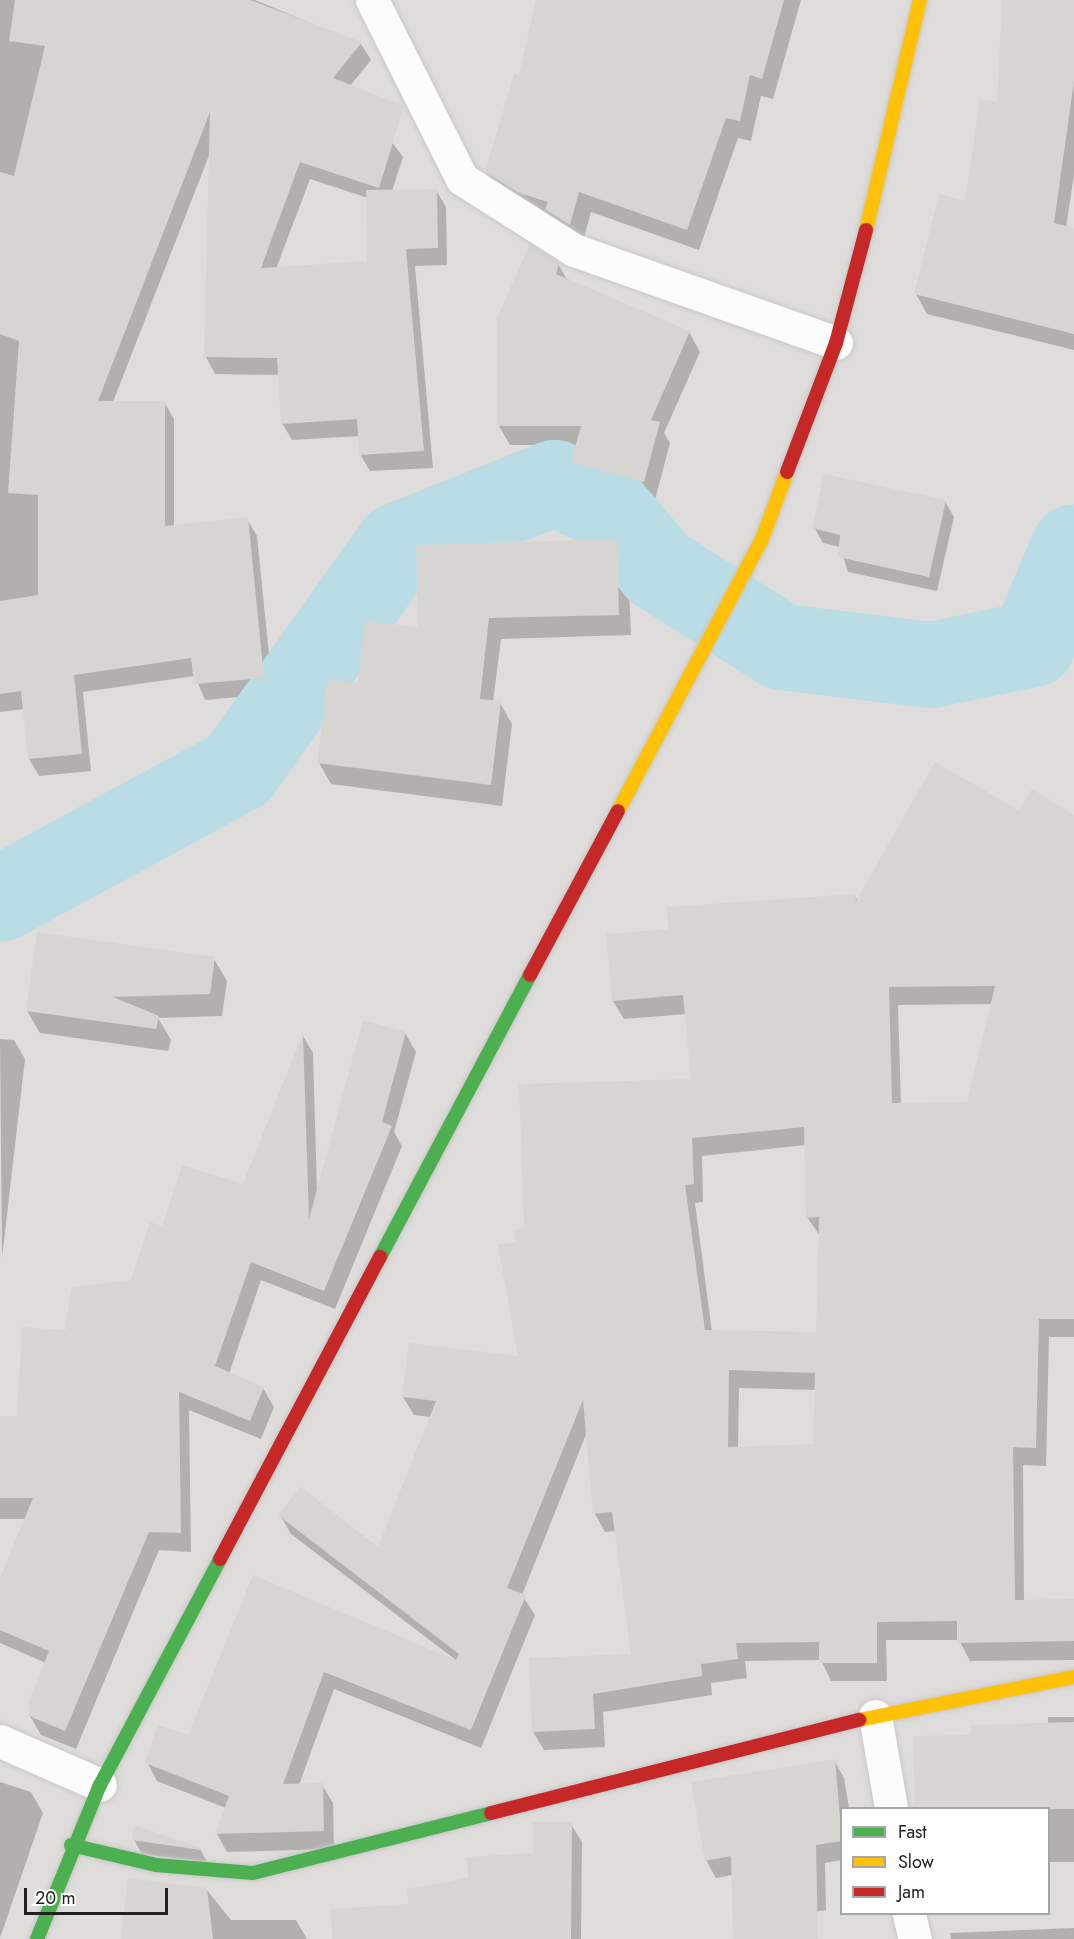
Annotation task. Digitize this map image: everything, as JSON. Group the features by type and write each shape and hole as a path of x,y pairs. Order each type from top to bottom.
{"street":[{"path":"372,0 462,179 574,250 836,343"},
{"path":"37,1939 71,1845 100,1785 531,981 685,680 762,539 836,343 909,68 920,0"},
{"path":"71,1845 156,1865 253,1873 875,1716 1074,1677"},
{"path":"875,1716 891,1807"},
{"path":"0,1740 100,1785"},
{"path":"909,1915 915,1939"}],"shaded area":[{"path":"0,0 1074,0 1074,1939 0,1939"}],"building":[{"path":"15,0 250,0 362,42 333,78 404,106 379,188 300,162 261,268 367,261 366,190 437,189 438,248 406,249 424,451 359,455 357,419 281,424 277,358 204,357 210,112 98,401 165,401 165,526 248,517 264,678 194,684 191,658 74,675 82,754 28,759 21,691 0,694 0,601 38,595 38,495 8,493 19,341 0,334 0,172 14,176 45,46 9,41"},
{"path":"536,0 784,0 762,79 750,75 740,121 726,118 687,230 579,192 570,225 545,209 548,202 519,193 485,172 514,74 519,75"},
{"path":"1002,0 1074,0 1074,81 1054,223 1074,228 1074,334 914,294 939,194 965,201 980,99 997,102"},
{"path":"530,244 559,263 556,274 690,331 651,420 660,422 644,482 571,462 581,426 497,426 497,318"},
{"path":"824,474 946,500 929,577 838,557 840,535 812,528"},
{"path":"617,539 619,615 489,618 480,699 501,701 491,785 317,763 328,679 358,683 364,621 418,627 416,545"},
{"path":"935,762 1019,810 1032,789 1074,815 1074,1319 1039,1319 1036,1448 1013,1447 1015,1600 1074,1599 1074,1641 957,1643 957,1621 877,1622 877,1663 819,1663 819,1642 736,1643 738,1659 701,1664 702,1676 593,1694 595,1729 532,1732 529,1658 631,1654 612,1512 593,1514 583,1400 507,1588 526,1595 471,1730 324,1672 283,1784 323,1783 324,1831 215,1834 229,1796 145,1763 158,1725 188,1735 253,1575 456,1660 459,1654 278,1515 301,1487 378,1547 436,1401 402,1397 409,1343 518,1356 498,1245 516,1242 514,1230 524,1228 519,1084 691,1079 683,995 612,1001 606,934 668,929 667,907 855,894 856,901","holes":["995,986 967,1102 892,1103 889,987","804,1127 806,1218 819,1217 816,1332 705,1330 685,1185 694,1184 692,1138","729,1370 815,1373 813,1444 728,1447"]},
{"path":"37,932 215,957 210,994 113,997 159,1016 156,1029 26,1011"},
{"path":"363,1020 406,1032 382,1122 392,1126 324,1291 251,1262 215,1366 264,1387 250,1421 179,1392 181,1533 149,1532 65,1731 29,1716 29,1701 49,1651 0,1630 0,1578 33,1498 0,1498 0,1416 17,1416 22,1327 65,1330 72,1287 131,1280 150,1222 162,1226 182,1165 243,1184 303,1033 309,1219"},
{"path":"1074,1722 1074,1809 915,1807 913,1736 971,1735 971,1725"},
{"path":"835,1759 840,1841 816,1845 818,1939 733,1939 731,1856 705,1861 691,1782"},
{"path":"533,1822 572,1822 571,1939 332,1939 331,1909 409,1904 406,1889 468,1878 467,1857 533,1853"},
{"path":"134,1825 201,1848 201,1850 132,1840"},
{"path":"128,1878 207,1888 213,1939 121,1939"}],"waterway":[{"path":"0,899 238,770 398,546 555,483 608,509 659,569 782,647 931,665 1033,644 1074,547"}],"traffic: fast":[{"path":"380,1257 530,975"},
{"path":"37,1939 100,1785 220,1559"},
{"path":"71,1845 156,1865 253,1873 491,1813"}],"traffic: slow":[{"path":"866,230 920,0"},
{"path":"618,811 762,539 787,472"},
{"path":"859,1720 1074,1677"}],"traffic: jam":[{"path":"787,472 836,343 866,230"},
{"path":"530,975 618,811"},
{"path":"220,1559 380,1257"},
{"path":"491,1813 859,1720"}]}
